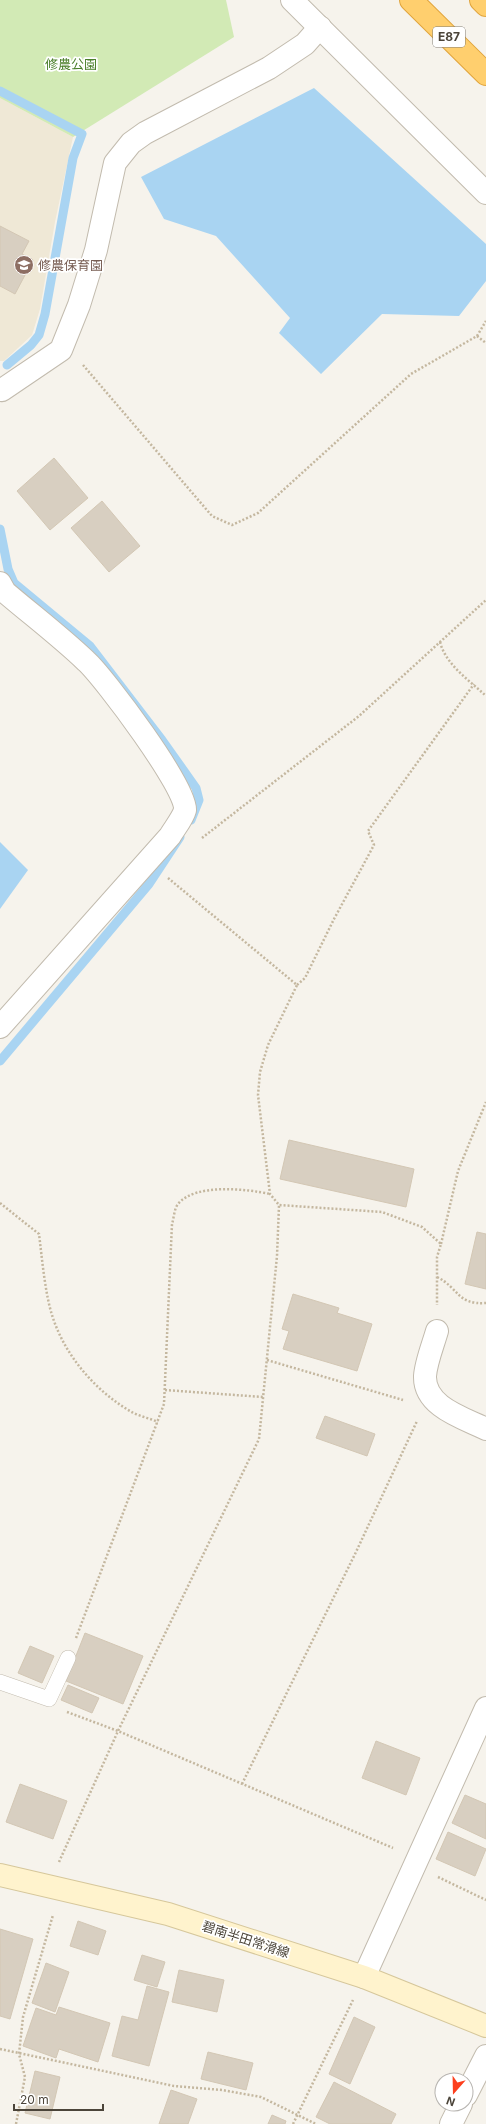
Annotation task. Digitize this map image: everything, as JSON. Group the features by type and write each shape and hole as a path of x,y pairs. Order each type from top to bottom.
{"highway":[{"name":"E87","path":"411,0 486,74"},
{"path":"481,0 486,5"}],"main road":[{"name":"碧南半田常滑線","path":"0,1875 168,1914 364,1977 486,2026"}],"street":[{"path":"292,0 486,193"},
{"path":"0,389 2,390 61,350 80,305 92,264 116,163 131,143 145,133 269,68 305,44 320,27"},
{"path":"0,583 5,592 88,662 134,722 177,784 184,799 185,810 170,836 0,1027"},
{"path":"437,1331 425,1375 428,1402 486,1429"},
{"path":"364,1977 486,1708"},
{"path":"474,2079 486,2056"},
{"path":"451,2124 457,2112"}],"lane":[{"path":"0,1682 49,1699 68,1658"}],"path":[{"path":"61,350 74,355 212,516 232,525 258,513 411,374 477,336 486,321"},
{"path":"477,336 486,343"},
{"path":"197,842 360,716 486,600"},
{"path":"440,642 442,652 448,661 486,696"},
{"path":"270,1194 258,1095 260,1072 268,1045 297,985 305,978 334,918 374,845 368,831 474,684"},
{"path":"171,873 168,879 297,985"},
{"path":"437,1331 437,1257 458,1171 486,1102"},
{"path":"68,1658 164,1404 172,1224 176,1206 183,1198 194,1193 247,1188 270,1194 280,1205 382,1212 422,1227 441,1244"},
{"path":"0,1203 39,1234 51,1314 63,1344 81,1369 104,1392 130,1411 158,1422"},
{"path":"16,2124 25,2077 19,2054 23,2017 55,1888 56,1866 118,1731 258,1439 267,1360 280,1205"},
{"path":"437,1277 450,1286 461,1299 475,1304 486,1303"},
{"path":"242,1784 428,1402 267,1360"},
{"path":"165,1390 263,1397"},
{"path":"49,1699 57,1708 118,1731 242,1784 416,1862 486,1900"},
{"path":"293,2124 364,1977"},
{"path":"0,2049 174,2086 222,2090 261,2097 316,2124"}],"shaded area":[{"name":"修農保育園","path":"0,98 73,137 55,222 40,309 32,335 4,361 0,361"}],"green space":[{"name":"修農公園","path":"0,0 226,0 234,37 73,137 0,98"}],"water":[{"path":"314,88 486,244 486,281 459,316 382,314 321,374 279,333 290,318 216,236 164,219 141,177"},
{"path":"0,842 28,870 0,909"}],"building":[{"path":"0,226 29,241 22,254 33,260 15,294 0,286"},
{"path":"54,458 88,498 50,530 17,491"},
{"path":"102,501 140,546 109,572 71,528"},
{"path":"289,1140 414,1169 406,1207 280,1179"},
{"path":"477,1232 486,1234 486,1289 465,1284"},
{"path":"293,1294 339,1308 337,1313 372,1324 357,1371 283,1349 289,1331 282,1329"},
{"path":"325,1416 375,1434 367,1456 316,1438"},
{"path":"85,1633 143,1656 123,1704 66,1681"},
{"path":"30,1646 54,1656 42,1683 18,1673"},
{"path":"68,1685 99,1698 92,1713 61,1700"},
{"path":"376,1741 420,1758 406,1795 362,1778"},
{"path":"20,1784 67,1801 53,1839 6,1822"},
{"path":"465,1795 486,1804 486,1839 452,1823"},
{"path":"448,1832 486,1849 475,1876 436,1859"},
{"path":"78,1921 106,1931 98,1955 70,1946"},
{"path":"0,1929 33,1939 10,2019 0,2016"},
{"path":"142,1955 165,1962 157,1987 134,1980"},
{"path":"46,1963 69,1972 55,2012 32,2003"},
{"path":"179,1970 224,1980 217,2012 172,2002"},
{"path":"147,1986 169,1992 149,2066 112,2056 122,2016 138,2020"},
{"path":"59,2007 110,2023 98,2062 59,2049 56,2058 23,2046 36,2008 56,2015"},
{"path":"354,2017 375,2027 350,2084 329,2074"},
{"path":"208,2052 253,2063 246,2090 201,2079"},
{"path":"35,2071 60,2077 50,2119 25,2113"},
{"path":"334,2082 396,2114 391,2124 330,2124 316,2117"},
{"path":"171,2090 197,2099 188,2124 159,2124"},
{"path":"272,2115 286,2121 285,2124 268,2124"}],"waterway":[{"path":"0,91 82,134 73,158 45,314 39,335 31,345 7,365"},
{"path":"0,529 8,569 14,583 90,646 162,740 196,788 199,800 191,820"},
{"path":"0,1061 149,884 180,837"}],"place":[{"name":"修農保育園","path":"24,265"}]}
